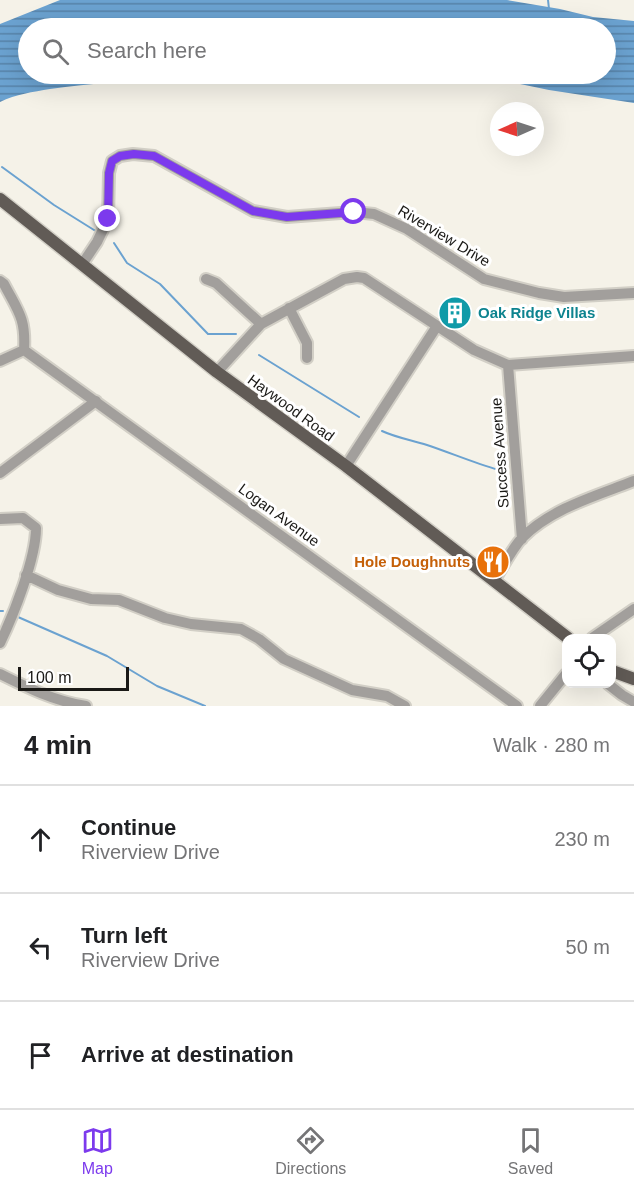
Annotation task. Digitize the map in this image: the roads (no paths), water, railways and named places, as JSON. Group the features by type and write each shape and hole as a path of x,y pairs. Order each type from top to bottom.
{"main road":[{"name":"Haywood Road","path":"0,199 217,372 346,466 562,634"},
{"path":"616,672 634,679"}],"street":[{"name":"Riverview Drive","path":"83,263 108,219 109,173 112,161 120,156 134,154 154,156 253,211 287,217 354,212 374,214 407,229 484,279 564,297 634,293"},
{"path":"217,372 261,324 344,279 357,277 364,278 386,291 474,350 508,365 634,356"},
{"path":"206,279 216,283 261,324"},
{"path":"0,280 23,320 24,350 0,361"},
{"path":"289,308 307,343 307,357"},
{"path":"346,466 437,326"},
{"name":"Logan Avenue","path":"24,350 517,706"},
{"name":"Success Avenue","path":"508,365 522,539"},
{"path":"0,473 96,401"},
{"path":"494,581 522,539 556,513 634,481"},
{"path":"0,519 23,518 36,528 36,545 8,627 0,643"},
{"path":"26,575 58,590 91,599 119,600 165,618 191,624 241,629 259,639 284,659 352,690 387,696 405,706"},
{"path":"599,634 634,609"},
{"path":"0,674 37,693 67,703 86,706"},
{"path":"540,706 562,680"},
{"path":"613,688 634,702"}],"water":[{"path":"60,0 507,0 603,18 18,18 18,84 96,84 18,95 0,102 0,24"},
{"path":"616,19 634,21 634,103 520,84 616,84"}],"waterway":[{"path":"548,0 549,9"},
{"path":"2,167 54,205 94,230"},
{"path":"114,243 127,263 160,284 208,334 236,334"},
{"path":"259,355 359,417"},
{"path":"382,431 499,470"},
{"path":"18,617 107,656 157,686 205,706"}],"place":[{"name":"Oak Ridge Villas","path":"455,313"},
{"name":"Hole Doughnuts","path":"493,562"}]}
